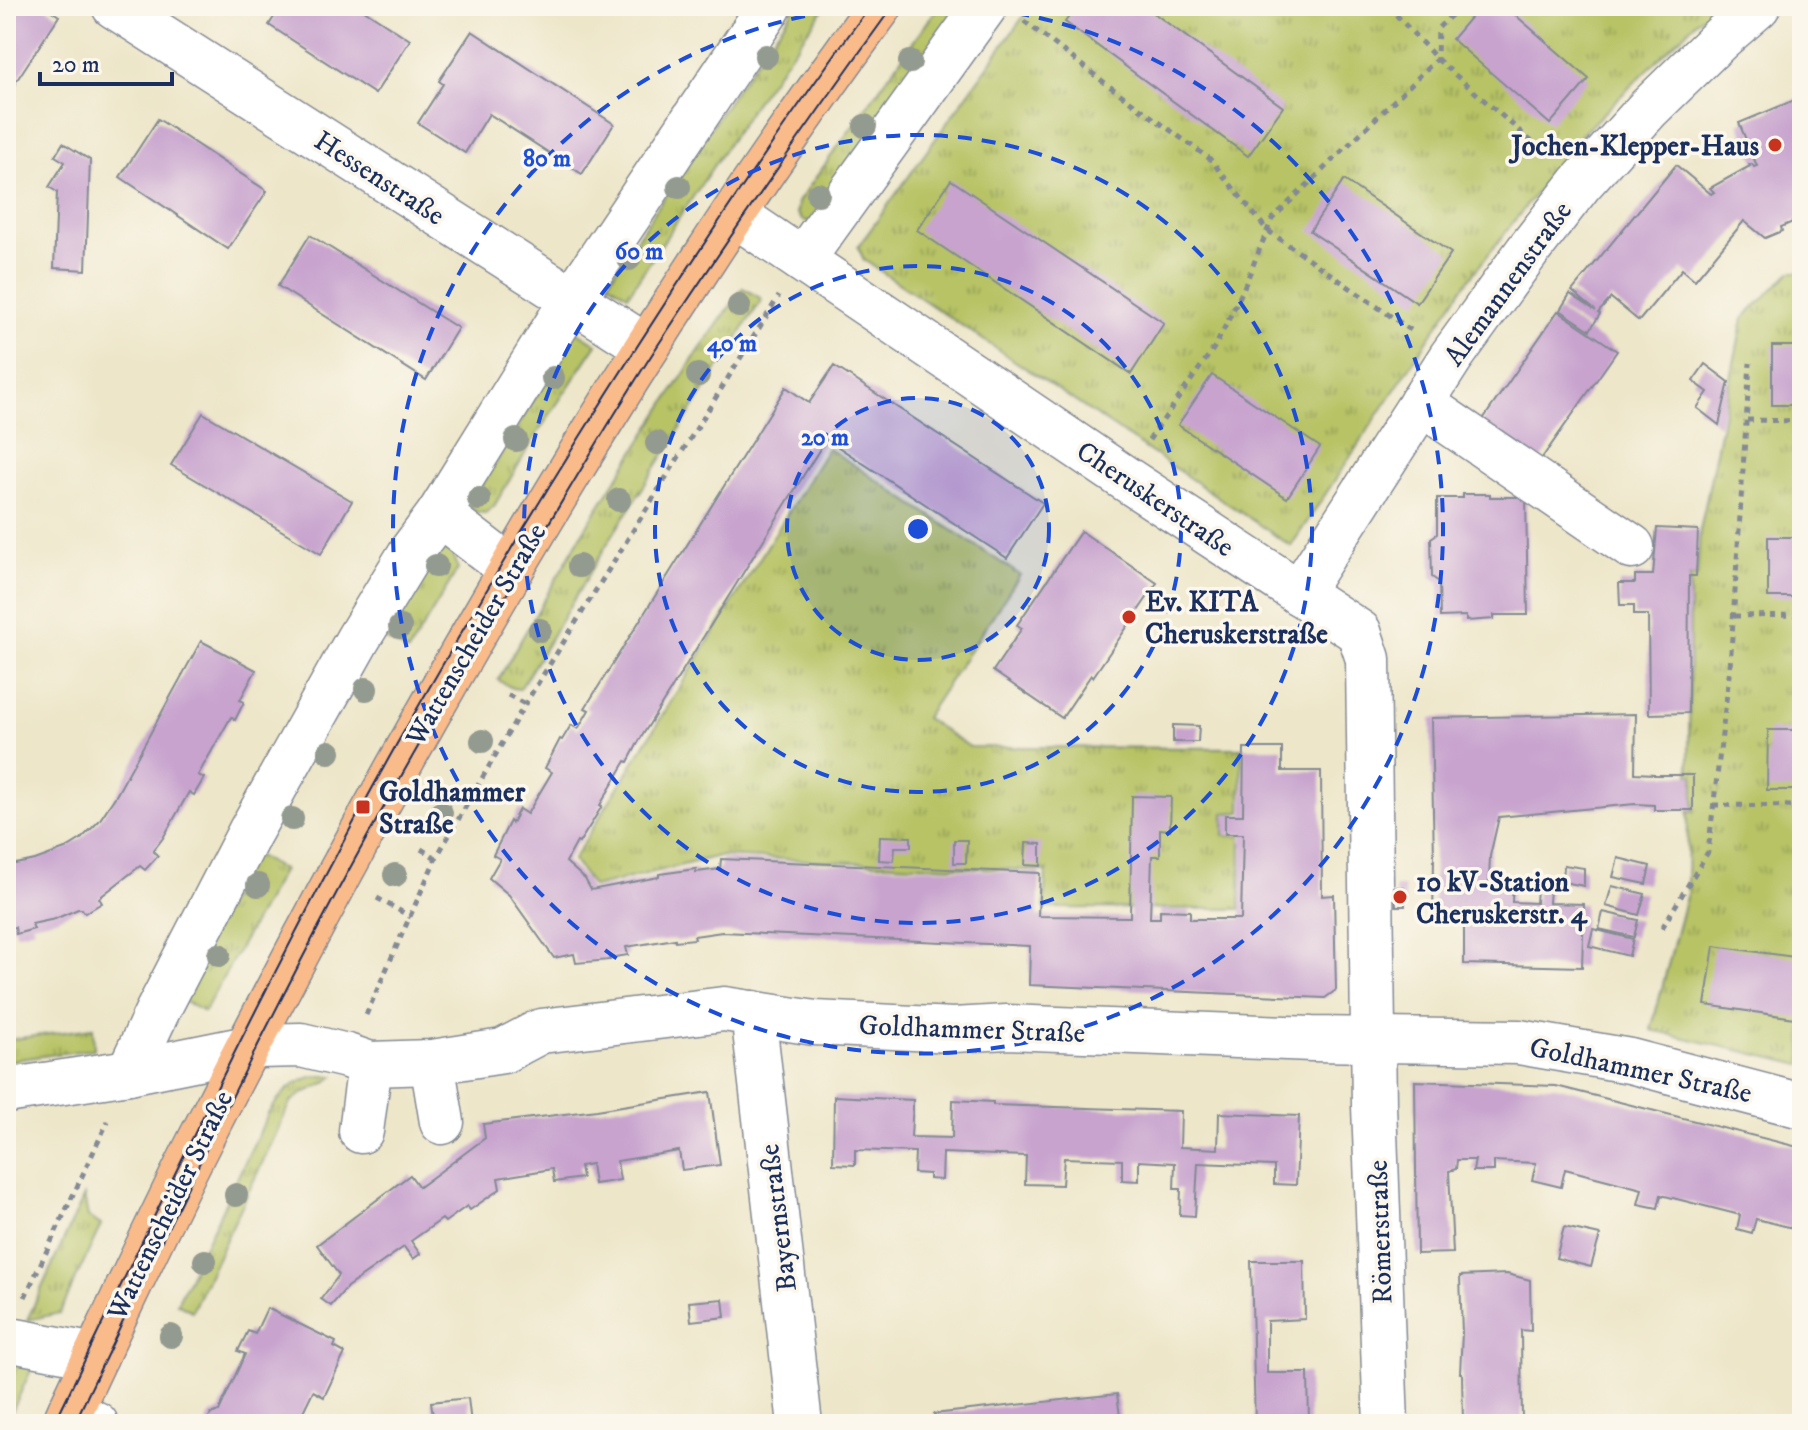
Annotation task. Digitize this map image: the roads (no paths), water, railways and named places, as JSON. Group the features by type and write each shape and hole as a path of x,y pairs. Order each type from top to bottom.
{"main road":[{"name":"Wattenscheider Straße","path":"77,1420 96,1356 196,1146 338,876 511,569 647,347 734,214 880,6"}],"street":[{"name":"Hessenstraße","path":"114,6 647,347"},
{"path":"129,1072 250,832 358,639 572,300 770,6"},
{"name":"Alemannenstraße","path":"1299,593 1451,357 1580,184 1648,109 1758,6"},
{"path":"802,260 1001,11"},
{"name":"Cheruskerstraße","path":"734,214 1359,632 1368,659 1373,1040"},
{"path":"1421,403 1632,547"},
{"path":"439,514 511,569"},
{"name":"Goldhammer Straße","path":"6,1091 129,1072 257,1046 301,1045 359,1060 432,1062 503,1051 541,1031 724,1009 815,1023 953,1030 1007,1027 1519,1042 1630,1061 1802,1106"},
{"name":"Bayernstraße","path":"753,1013 800,1424"},
{"name":"Römerstraße","path":"1373,1040 1386,1424"},
{"path":"359,1060 361,1131"},
{"path":"432,1062 442,1122"},
{"path":"13,1324 96,1356"}],"tram line":[{"path":"54,1424 264,994 420,703 576,443 647,332 756,167 870,6"},
{"path":"74,1424 269,1024 337,892 430,727 525,563 658,345 893,6"}],"place":[{"name":"Jochen-Klepper-Haus","path":"1775,145"},
{"name":"Ev. KITA Cheruskerstraße","path":"1129,617"},
{"name":"Goldhammer Straße","path":"363,807"},
{"name":"10 kV-Station Cheruskerstr. 4","path":"1400,897"}]}
